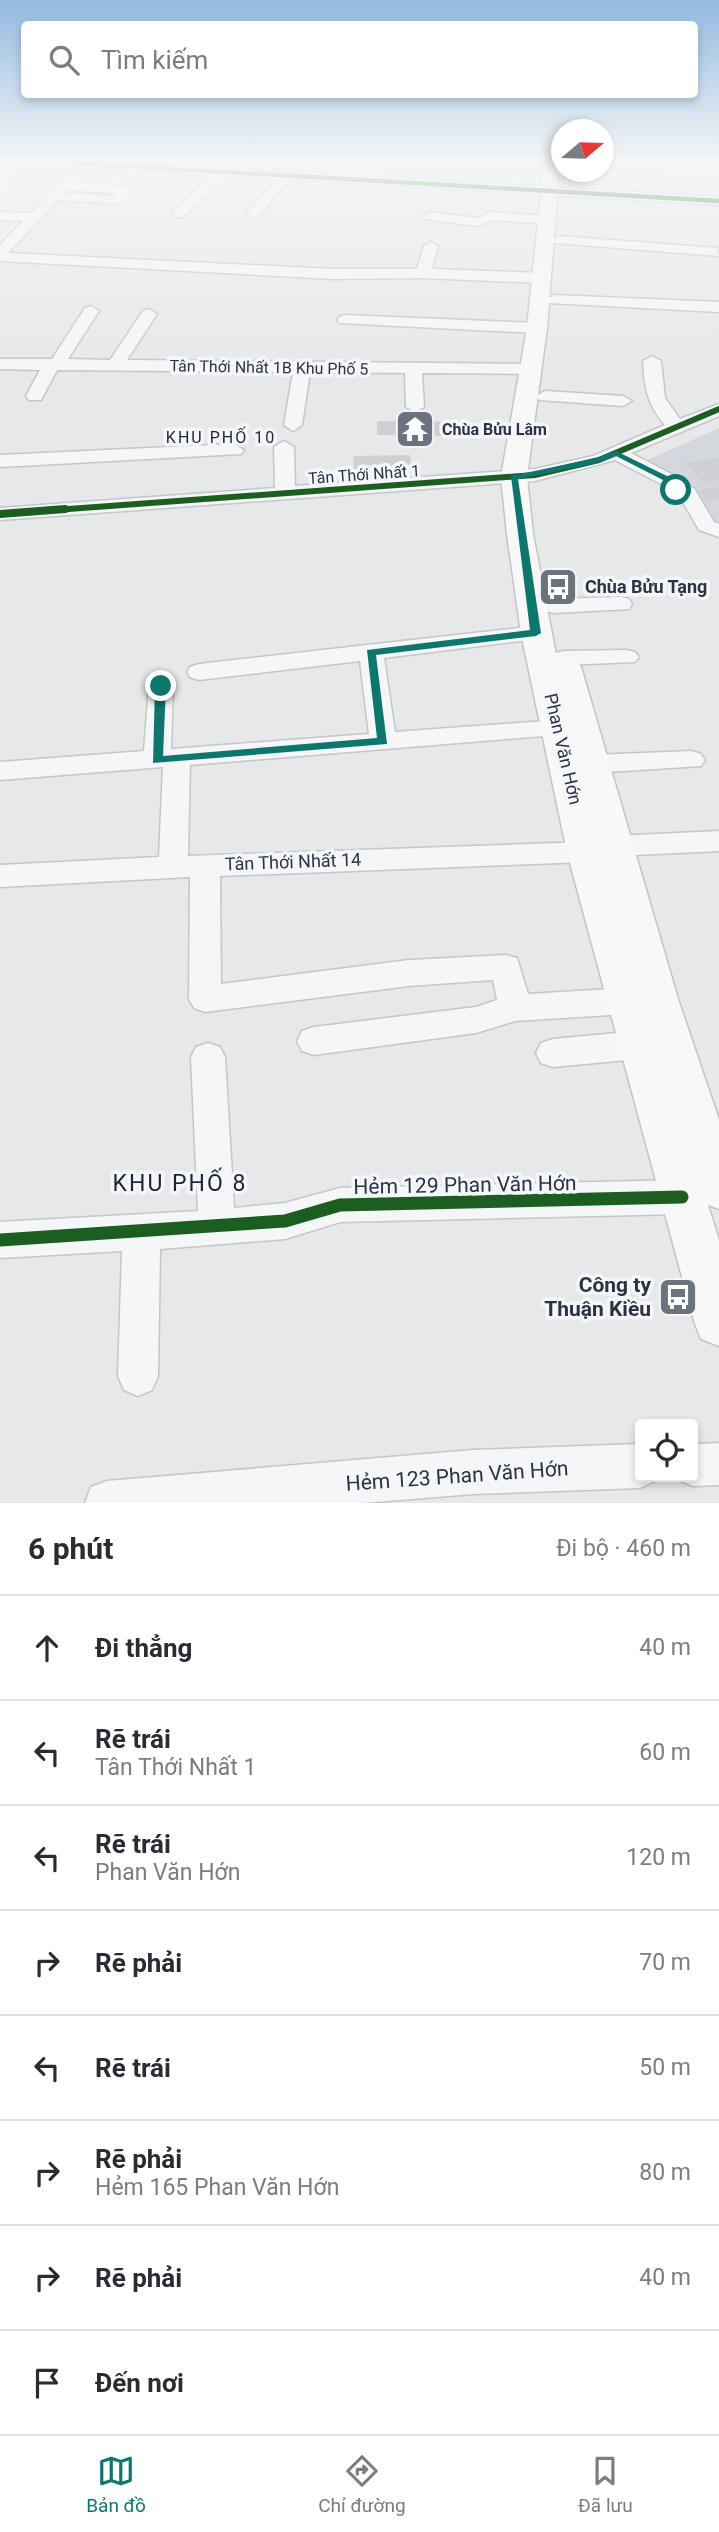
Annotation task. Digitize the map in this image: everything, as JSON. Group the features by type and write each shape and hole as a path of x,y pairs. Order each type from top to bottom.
{"main road":[{"name":"Phan Văn Hớn","path":"553,232 539,382 524,476 559,728 599,849 658,999 719,1188"},
{"name":"Phan Văn Hớn","path":"539,382 537,328 548,289"},
{"name":"Phan Văn Hớn","path":"545,619 564,658 593,765 599,849 626,1001 719,1321"}],"street":[{"path":"0,255 20,232"},
{"path":"660,232 717,252"},
{"path":"423,273 431,246"},
{"path":"0,255 333,274 423,273 719,307"},
{"path":"69,279 85,260"},
{"path":"35,396 91,311"},
{"path":"116,364 149,314"},
{"path":"345,320 537,328"},
{"path":"652,361 652,391 667,418 679,428"},
{"name":"Tân Thới Nhất 1B Khu Phố 5","path":"2,367 116,364 413,368 539,382 623,401"},
{"path":"293,425 302,368"},
{"path":"413,368 415,407"},
{"name":"Tân Thới Nhất 1","path":"0,514 524,476 598,460 719,409"},
{"path":"284,447 285,494"},
{"path":"0,461 234,450"},
{"path":"616,453 670,481 678,491 687,492 706,526 719,531"},
{"path":"199,672 371,652 621,604"},
{"path":"371,652 383,741"},
{"path":"564,658 627,657"},
{"path":"161,686 173,866"},
{"path":"0,771 559,728"},
{"path":"593,765 692,760"},
{"name":"Tân Thới Nhất 14","path":"0,876 173,866 599,849 719,841"},
{"path":"205,866 205,999 409,973 506,967 515,1008"},
{"path":"314,1041 476,1020 515,1008 626,1001"},
{"path":"553,1053 638,1045"},
{"path":"208,1057 217,1227"},
{"name":"Hẻm 129 Phan Văn Hớn","path":"0,1240 217,1227 285,1220 340,1205 682,1197"},
{"path":"138,1376 141,1231"},
{"path":"698,1465 719,1464"},
{"name":"Hẻm 123 Phan Văn Hớn","path":"107,1503 240,1497 473,1472 635,1466"}],"shaded area":[{"path":"719,428 719,526 711,526 680,488 641,463"}],"building":[{"name":"Chùa Bửu Lâm","path":"377,421 452,422 453,436 377,435"},
{"path":"410,455 412,469 354,470 353,456"},
{"path":"719,458 719,479 702,482 684,463"},
{"path":"719,487 719,499 708,501 698,490"}],"cycle path":[{"path":"0,514 535,475 599,460 719,409"},
{"path":"0,1240 285,1221 340,1205 682,1197"}],"place":[{"name":"Chùa Bửu Lâm","path":"415,429"},
{"name":"Chùa Bửu Tạng","path":"558,587"},
{"name":"Công ty Thuận Kiều","path":"678,1297"}],"district":[{"name":"KHU PHỐ 10","path":"221,437"},
{"name":"KHU PHỐ 8","path":"180,1183"}],"route":[{"path":"161,686 157,760 383,741 371,652 536,633 514,477 535,475 616,453 670,481 676,490"}]}
